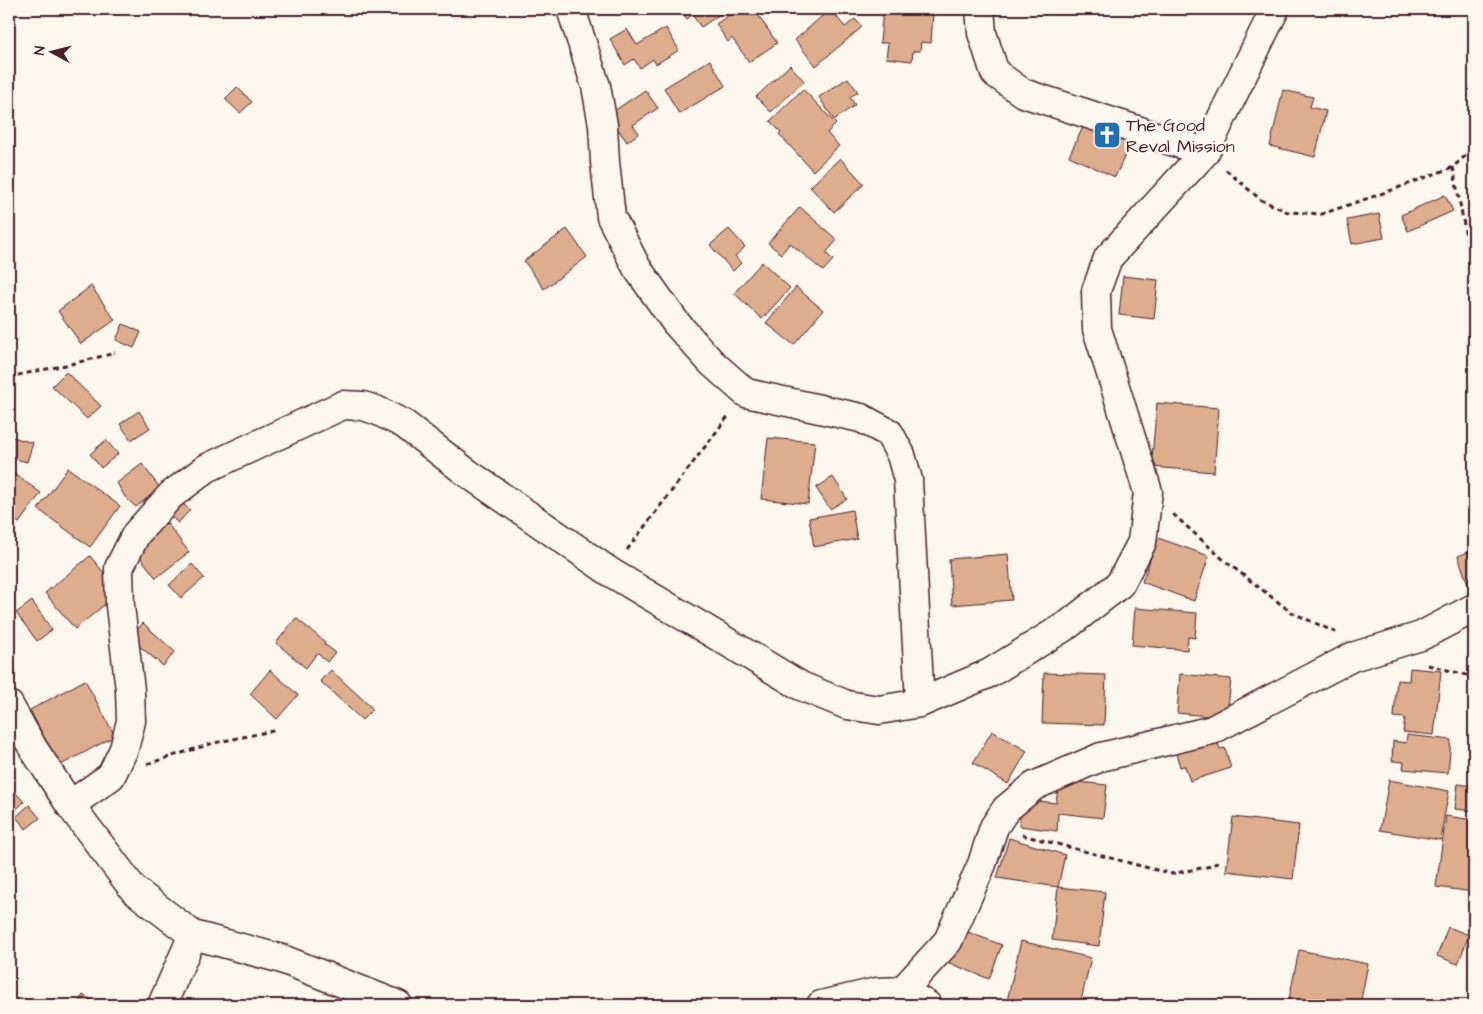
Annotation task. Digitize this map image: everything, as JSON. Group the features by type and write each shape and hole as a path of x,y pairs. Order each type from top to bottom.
{"street":[{"path":"571,9 596,86 603,125 611,217 637,268 676,323 712,363 746,393 861,418 889,434 901,455 908,480 920,704"},
{"path":"980,9 982,33 995,73 1023,92 1206,152"},
{"path":"70,805 110,776 124,749 131,721 130,690 120,606 119,568 136,534 171,496 207,468 342,405 363,406 376,410 404,424 466,472 610,572 801,686 847,705 879,710 920,704 990,673 1069,624 1120,584 1142,542 1148,492 1097,329 1096,292 1108,258 1206,152 1275,9"},
{"path":"902,991 948,940 982,864 994,827 1006,810 1034,786 1101,757 1212,730 1352,657 1421,636 1474,608"},
{"path":"9,706 33,748 70,805 134,890 193,935 282,959 398,1005"},
{"path":"162,1005 193,935"},
{"path":"824,1005 877,992 902,991 927,1005"}],"path":[{"path":"1206,152 1261,200 1288,212 1322,214 1453,167 1474,148"},
{"path":"1453,167 1474,278"},
{"path":"9,377 75,364 115,353"},
{"path":"610,572 746,393"},
{"path":"1148,492 1225,561 1291,612 1375,650"},
{"path":"110,776 214,743 277,730"},
{"path":"994,827 1172,874 1210,866 1220,861"}],"building":[{"path":"680,9 728,9 701,27 692,15 687,19"},
{"path":"738,9 754,9 777,43 749,62 732,38 728,42 716,24"},
{"path":"830,9 845,27 855,19 862,27 816,66 795,40"},
{"path":"883,9 924,9 924,12 933,13 931,43 921,42 920,51 913,51 912,61 886,58 888,43 880,43"},
{"path":"666,28 679,50 656,64 653,59 640,68 634,59 625,65 610,39 627,29 637,45"},
{"path":"710,60 725,86 679,114 664,88"},
{"path":"790,65 804,81 771,112 756,97"},
{"path":"848,78 858,92 850,97 855,105 834,120 819,97"},
{"path":"237,87 252,102 240,113 225,99"},
{"path":"803,89 836,124 827,133 839,146 813,171 779,134 781,132 770,121"},
{"path":"645,90 658,108 633,125 639,133 627,142 608,115"},
{"path":"1283,90 1313,97 1310,107 1326,111 1315,157 1270,146"},
{"path":"1087,119 1132,140 1115,177 1069,156"},
{"path":"840,158 864,184 834,212 810,187"},
{"path":"1445,195 1453,211 1408,231 1401,215"},
{"path":"800,207 837,240 826,253 833,260 823,271 790,243 781,254 768,243"},
{"path":"1379,214 1384,238 1352,244 1347,220"},
{"path":"567,229 587,257 544,289 524,261"},
{"path":"729,229 745,247 735,256 741,263 733,271 710,245"},
{"path":"762,262 790,288 762,319 734,293"},
{"path":"1123,276 1158,280 1154,319 1119,315"},
{"path":"91,286 115,320 81,344 58,311"},
{"path":"796,287 823,310 794,345 766,323"},
{"path":"123,324 141,332 134,348 116,340"},
{"path":"66,372 101,406 87,419 52,386"},
{"path":"1157,403 1219,408 1214,472 1151,467"},
{"path":"139,411 150,428 131,440 120,424"},
{"path":"9,436 33,443 27,462 9,457"},
{"path":"768,438 815,442 808,504 761,499"},
{"path":"106,440 118,454 101,468 90,454"},
{"path":"142,464 160,488 136,507 125,497 117,483"},
{"path":"68,468 120,506 90,547 38,509"},
{"path":"9,470 41,493 19,523 9,515"},
{"path":"833,477 847,499 830,509 816,488"},
{"path":"177,499 190,510 178,523 166,512"},
{"path":"852,510 857,539 814,547 809,518"},
{"path":"167,523 189,552 156,578 134,549"},
{"path":"1158,538 1209,556 1194,601 1142,582"},
{"path":"1474,550 1474,595 1472,596 1458,556"},
{"path":"1008,554 1012,600 952,605 949,559"},
{"path":"90,556 120,592 75,629 45,593"},
{"path":"192,564 204,578 181,598 169,585"},
{"path":"32,601 52,630 37,641 16,613"},
{"path":"1135,608 1197,613 1195,638 1188,637 1187,650 1132,645"},
{"path":"296,618 335,652 327,662 317,653 306,668 276,643"},
{"path":"143,623 175,652 163,666 130,638"},
{"path":"1410,668 1441,671 1434,735 1403,732 1405,718 1394,717 1397,680 1409,681"},
{"path":"270,670 298,695 277,719 250,694"},
{"path":"331,670 373,709 362,720 320,681"},
{"path":"1044,673 1106,675 1104,725 1042,723"},
{"path":"1180,674 1231,679 1227,718 1177,713"},
{"path":"85,680 115,736 59,766 30,710"},
{"path":"992,731 1027,751 1008,784 973,763"},
{"path":"1215,735 1220,749 1225,748 1231,768 1190,781 1185,766 1180,767 1174,747"},
{"path":"1407,735 1451,740 1448,773 1403,769 1404,762 1392,761 1393,741 1406,743"},
{"path":"1059,780 1107,785 1103,818 1058,813 1057,831 1019,826 1022,799 1056,803"},
{"path":"1389,780 1449,791 1440,840 1380,830"},
{"path":"1458,784 1474,786 1474,811 1455,809"},
{"path":"9,785 24,802 9,816"},
{"path":"29,805 40,818 26,829 16,817"},
{"path":"1446,816 1474,820 1474,892 1436,887"},
{"path":"1233,817 1299,825 1293,879 1226,871"},
{"path":"1009,838 1065,855 1058,887 997,878"},
{"path":"1058,887 1105,892 1099,946 1052,940"},
{"path":"1448,927 1469,935 1458,964 1437,956"},
{"path":"960,929 1002,945 989,979 947,962"},
{"path":"1021,941 1091,958 1080,1005 1006,1005"},
{"path":"1299,950 1368,964 1360,1005 1288,1004"},
{"path":"83,995 100,1005 77,1005"},
{"path":"47,999 56,1005 42,1005"}],"place":[{"name":"The Good Reval Mission","path":"1107,135"}]}
